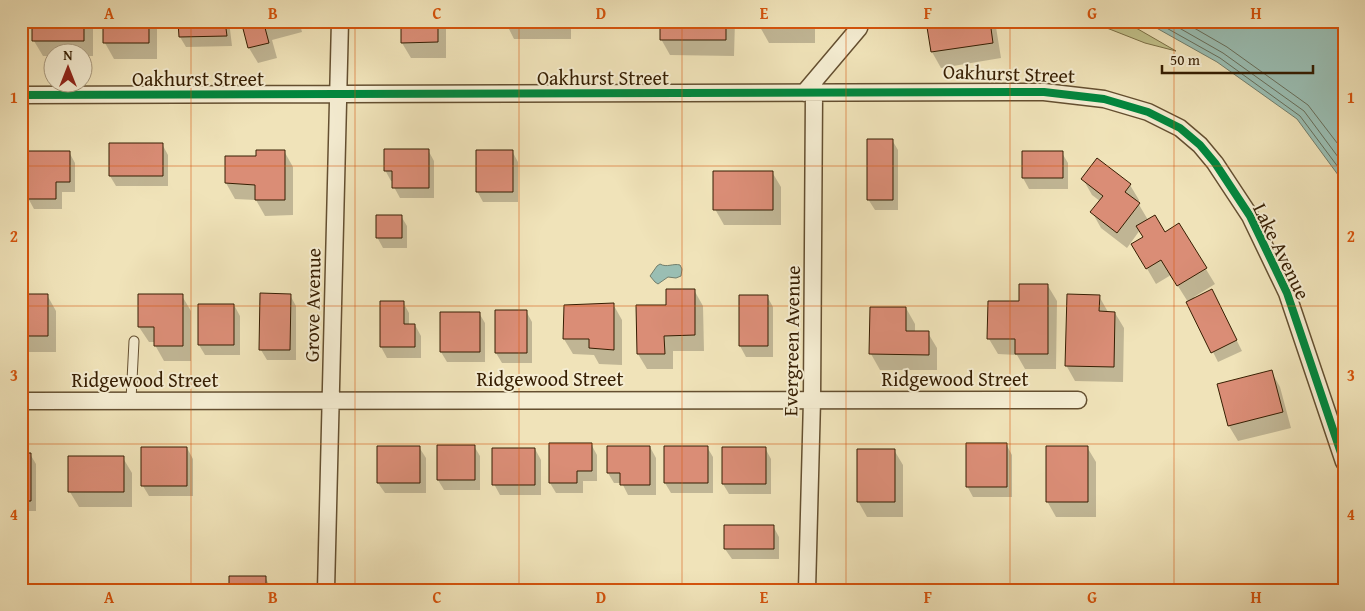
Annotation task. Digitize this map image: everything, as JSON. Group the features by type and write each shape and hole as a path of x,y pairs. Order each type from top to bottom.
{"street":[{"name":"Grove Avenue","path":"326,590 340,21"},
{"path":"809,93 859,28 860,21"},
{"name":"Oakhurst Street","path":"21,95 1044,92 1104,99 1148,112 1180,128"},
{"name":"Evergreen Avenue","path":"807,590 812,400 809,93"},
{"name":"Lake Avenue","path":"1180,128 1200,145 1216,164 1250,216 1291,302 1344,462"},
{"name":"Ridgewood Street","path":"21,401 1078,400"}],"lane":[{"path":"130,400 134,341"}],"green space":[{"path":"1089,21 1124,21 1176,51 1145,43"}],"water":[{"path":"1144,21 1344,21 1344,183 1297,119 1217,62"},
{"path":"660,264 665,266 680,265 682,269 681,276 676,278 668,277 658,284 650,276"}],"building":[{"path":"32,21 84,21 84,41 32,41"},
{"path":"103,21 149,21 149,43 103,43"},
{"path":"178,21 225,21 227,36 179,37"},
{"path":"241,21 276,21 264,24 269,43 248,48"},
{"path":"401,21 438,21 438,42 401,43"},
{"path":"504,21 563,21 563,23 504,23"},
{"path":"660,21 726,21 726,40 660,40"},
{"path":"759,21 806,21 806,27 759,27"},
{"path":"926,21 990,21 993,43 931,52"},
{"path":"867,139 893,139 893,200 867,200"},
{"path":"109,143 163,143 163,176 109,176"},
{"path":"384,149 429,149 429,188 392,188 392,171 384,171"},
{"path":"256,150 285,150 285,200 255,200 255,185 225,183 225,156 256,156"},
{"path":"476,150 513,150 513,192 476,192"},
{"path":"27,151 70,151 70,182 56,182 56,199 27,199"},
{"path":"1022,151 1063,151 1063,178 1022,178"},
{"path":"1097,158 1131,184 1125,192 1140,203 1117,233 1090,212 1103,196 1081,179"},
{"path":"713,171 773,171 773,210 713,210"},
{"path":"376,215 402,215 402,238 376,238"},
{"path":"1155,215 1165,232 1179,223 1207,268 1177,286 1161,260 1146,269 1131,244 1143,237 1136,226"},
{"path":"1019,284 1048,284 1048,354 1015,354 1015,339 987,339 988,301 1019,301"},
{"path":"666,289 695,289 695,335 664,336 665,354 637,354 636,305 666,305"},
{"path":"1212,289 1237,340 1211,353 1186,302"},
{"path":"260,293 291,294 290,350 259,350"},
{"path":"21,294 48,294 48,336 21,336"},
{"path":"138,294 183,294 183,346 154,346 154,327 138,327"},
{"path":"1067,294 1100,295 1099,311 1115,312 1114,367 1065,366"},
{"path":"739,295 768,295 768,346 739,346"},
{"path":"380,301 404,301 404,324 415,324 415,347 380,347"},
{"path":"614,303 614,350 589,348 589,339 563,339 564,305"},
{"path":"198,304 234,304 234,345 198,345"},
{"path":"870,307 906,307 906,331 929,331 929,355 869,354"},
{"path":"495,310 527,310 527,353 495,353"},
{"path":"440,312 480,312 480,352 440,352"},
{"path":"1272,370 1283,412 1228,426 1217,384"},
{"path":"549,443 592,443 592,471 577,471 577,483 549,483"},
{"path":"966,443 1007,443 1007,487 966,487"},
{"path":"437,445 475,445 475,480 437,480"},
{"path":"377,446 420,446 420,483 377,483"},
{"path":"607,446 650,446 650,485 620,485 620,473 607,473"},
{"path":"664,446 708,446 708,483 664,483"},
{"path":"1046,446 1088,446 1088,502 1046,502"},
{"path":"141,447 187,447 187,486 141,486"},
{"path":"722,447 766,447 766,484 722,484"},
{"path":"492,448 535,448 535,485 492,485"},
{"path":"857,449 895,449 895,502 857,502"},
{"path":"21,453 31,453 31,501 21,501"},
{"path":"68,456 124,456 124,492 68,492"},
{"path":"724,525 774,525 774,549 724,549"},
{"path":"229,576 266,576 266,590 229,590"}],"cycle path":[{"path":"21,95 1044,92 1104,99 1148,112 1180,128 1200,145 1215,163 1250,216 1287,293 1344,462"}]}
